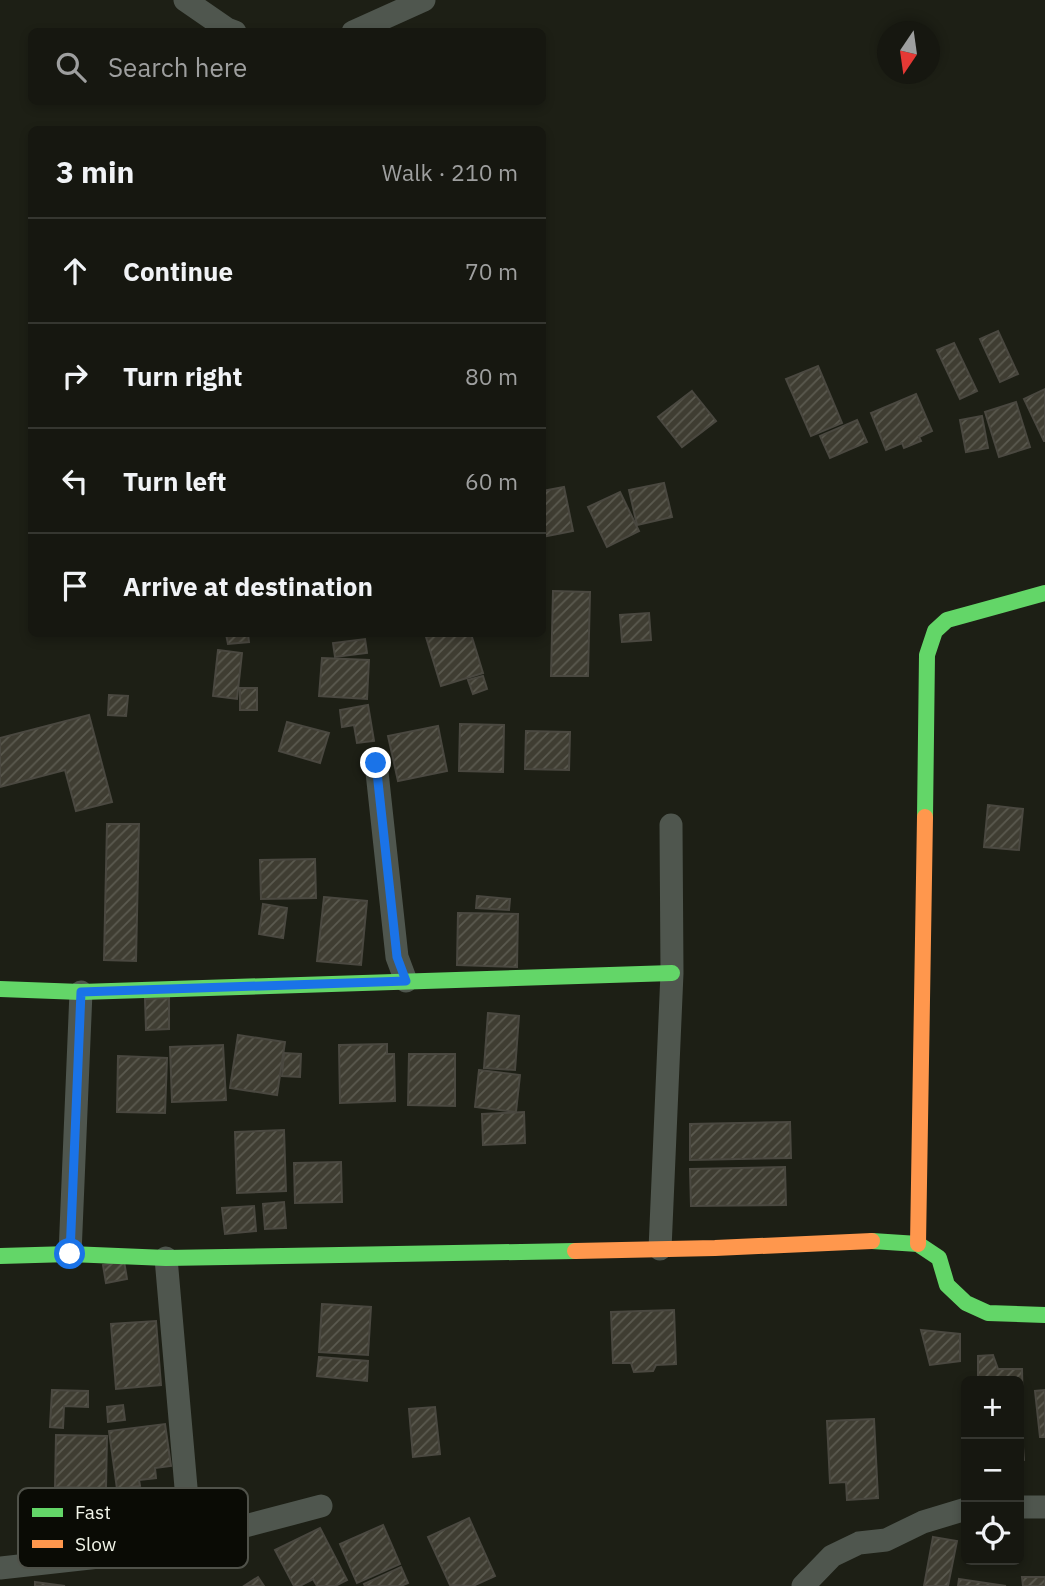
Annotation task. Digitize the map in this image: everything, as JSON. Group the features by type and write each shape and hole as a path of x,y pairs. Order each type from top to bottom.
{"street":[{"path":"185,0 226,28"},
{"path":"362,28 424,0"},
{"path":"918,1244 927,655 935,631 947,620 1045,593"},
{"path":"376,763 397,957 406,981"},
{"path":"660,1249 672,973 671,825"},
{"path":"0,968 6,989 81,992 672,973"},
{"path":"70,1254 81,992"},
{"path":"0,1256 70,1254 166,1258 660,1249 867,1241 918,1244 939,1258 947,1285 966,1303 988,1313 1045,1315"},
{"path":"166,1258 186,1488"},
{"path":"248,1525 321,1506"},
{"path":"1024,1507 1045,1507"},
{"path":"803,1586 832,1556 850,1547 859,1543 886,1540 923,1522 961,1511"},
{"path":"0,1568 18,1566"}],"building":[{"path":"998,331 1018,374 1000,382 980,339"},
{"path":"954,343 977,391 960,399 937,350"},
{"path":"818,366 842,423 811,436 786,379"},
{"path":"1045,389 1045,441 1044,441 1024,399"},
{"path":"692,391 716,421 682,447 658,417"},
{"path":"916,394 932,431 919,437 921,441 904,448 902,443 886,450 871,413"},
{"path":"1016,402 1030,447 999,457 985,412"},
{"path":"982,416 988,448 966,452 960,420"},
{"path":"857,420 867,442 830,458 820,436"},
{"path":"664,483 672,517 637,525 629,490"},
{"path":"564,487 573,531 546,536 546,490"},
{"path":"620,492 639,531 607,547 588,507"},
{"path":"553,591 590,592 588,676 551,676"},
{"path":"649,613 651,640 622,642 620,615"},
{"path":"227,637 248,637 249,642 228,644"},
{"path":"426,637 472,637 483,673 441,686"},
{"path":"365,639 367,653 335,657 333,643"},
{"path":"218,650 242,653 237,699 213,696"},
{"path":"322,658 369,660 367,699 319,696"},
{"path":"483,676 487,689 473,694 468,680"},
{"path":"240,688 257,688 257,710 240,710"},
{"path":"109,695 128,696 126,716 108,715"},
{"path":"368,705 374,741 357,743 354,725 342,727 340,710"},
{"path":"89,715 112,802 76,811 65,770 0,787 0,738"},
{"path":"287,722 329,733 320,763 279,751"},
{"path":"460,724 504,725 503,772 459,771"},
{"path":"438,726 447,771 398,781 388,736"},
{"path":"526,731 570,732 569,770 525,769"},
{"path":"988,805 1023,809 1019,850 984,847"},
{"path":"107,824 139,824 136,961 104,960"},
{"path":"315,859 316,898 261,899 260,860"},
{"path":"477,896 510,899 509,910 476,908"},
{"path":"324,897 367,901 361,965 317,961"},
{"path":"263,904 287,908 283,938 259,934"},
{"path":"458,913 518,914 517,967 457,965"},
{"path":"169,998 169,1029 146,1030 145,999"},
{"path":"488,1013 519,1016 515,1070 484,1068"},
{"path":"238,1035 285,1042 277,1095 230,1088"},
{"path":"387,1044 387,1054 394,1054 395,1101 340,1103 339,1045"},
{"path":"223,1045 226,1100 172,1102 170,1047"},
{"path":"284,1053 301,1054 300,1077 282,1076"},
{"path":"409,1054 455,1054 455,1106 408,1105"},
{"path":"118,1056 167,1058 165,1113 117,1112"},
{"path":"479,1070 520,1075 516,1112 475,1107"},
{"path":"524,1112 525,1143 483,1145 482,1114"},
{"path":"790,1122 791,1158 690,1160 690,1124"},
{"path":"284,1130 286,1191 237,1193 235,1132"},
{"path":"341,1162 342,1202 295,1203 294,1163"},
{"path":"785,1167 786,1205 691,1206 690,1169"},
{"path":"284,1202 286,1228 265,1229 263,1204"},
{"path":"254,1206 256,1231 225,1234 222,1208"},
{"path":"124,1261 127,1279 106,1283 103,1265"},
{"path":"322,1304 371,1307 368,1355 319,1352"},
{"path":"674,1310 676,1364 656,1365 653,1371 634,1372 631,1363 613,1363 611,1312"},
{"path":"156,1321 161,1385 116,1389 111,1324"},
{"path":"921,1330 960,1334 960,1361 930,1365"},
{"path":"993,1355 998,1369 1022,1369 1022,1376 978,1376 978,1356"},
{"path":"319,1357 368,1361 367,1381 317,1376"},
{"path":"52,1390 88,1391 88,1407 64,1406 63,1428 50,1427"},
{"path":"1045,1390 1045,1437 1040,1437 1035,1391"},
{"path":"123,1405 125,1420 108,1422 107,1407"},
{"path":"435,1407 440,1454 413,1457 409,1409"},
{"path":"874,1419 878,1498 847,1500 846,1482 830,1483 827,1421"},
{"path":"165,1424 171,1466 155,1468 156,1478 139,1480 140,1486 117,1488 109,1431"},
{"path":"56,1435 107,1436 106,1488 55,1487"},
{"path":"469,1518 495,1576 473,1586 450,1585 428,1537"},
{"path":"383,1525 400,1564 357,1583 340,1544"},
{"path":"320,1528 347,1580 335,1586 317,1586 313,1579 294,1586 275,1550"},
{"path":"933,1537 957,1541 948,1586 924,1586"},
{"path":"401,1567 408,1583 401,1586 364,1584"},
{"path":"258,1577 264,1586 244,1586"},
{"path":"1022,1577 1045,1577 1045,1586 1023,1586"},
{"path":"959,1579 1006,1586 958,1586"},
{"path":"35,1582 65,1586 35,1586"}],"traffic: fast":[{"path":"925,817 927,655 935,631 947,620 1045,593"},
{"path":"0,989 81,992 672,973"},
{"path":"872,1241 918,1244 939,1258 947,1285 966,1303 988,1313 1045,1315"},
{"path":"0,1256 70,1254 166,1258 575,1251"}],"traffic: slow":[{"path":"918,1244 925,817"},
{"path":"575,1251 872,1241"}],"route":[{"path":"70,1254 81,992 406,981 397,957 376,763"}]}
